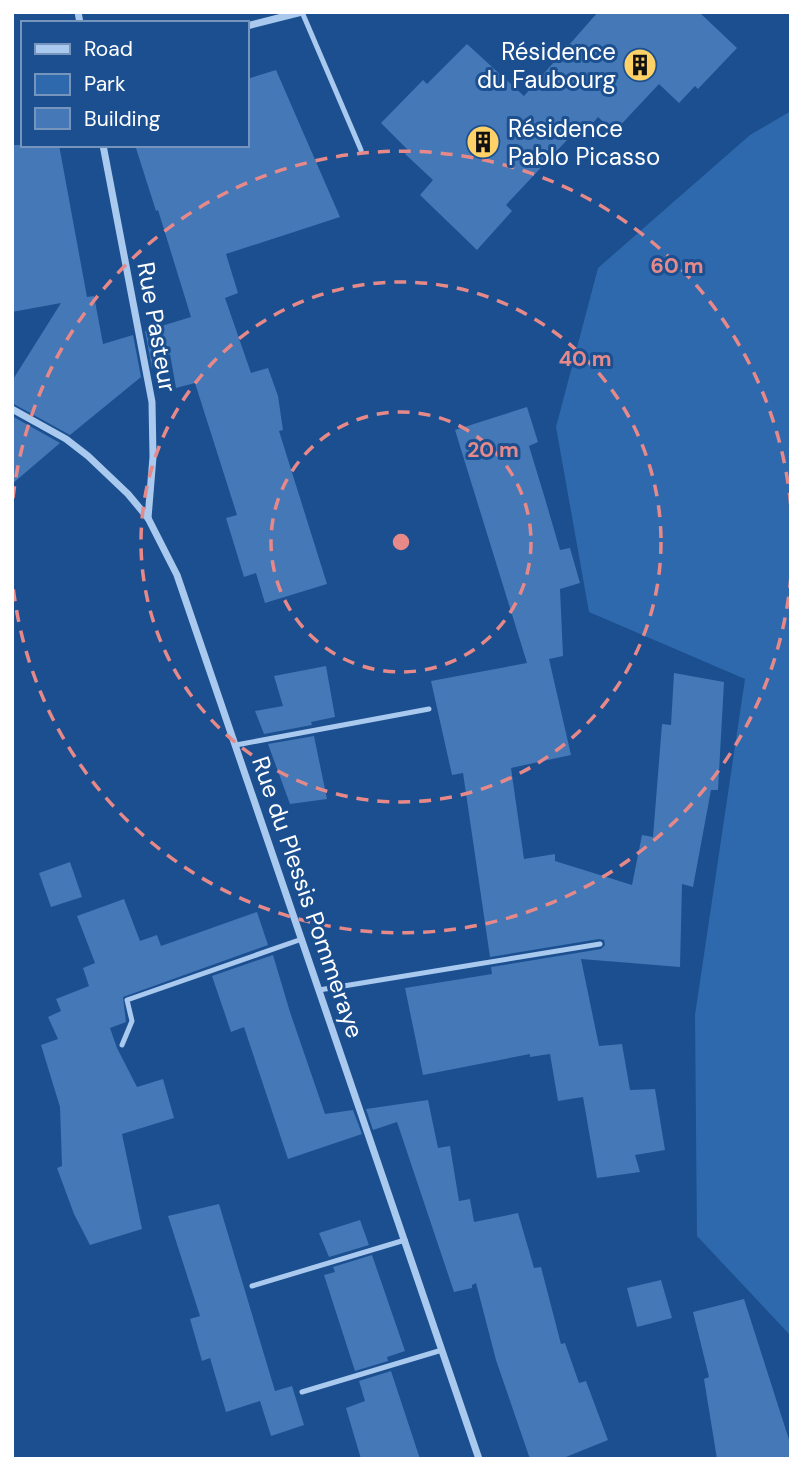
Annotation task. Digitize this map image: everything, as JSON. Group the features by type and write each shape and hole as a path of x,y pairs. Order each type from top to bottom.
{"street":[{"path":"248,26 302,12"},
{"name":"Rue Pasteur","path":"103,147 152,402 153,457 148,518"},
{"name":"Rue du Plessis Pommeraye","path":"12,410 66,439 128,494 148,518 177,575 479,1459"}],"lane":[{"path":"302,12 361,150"},
{"path":"236,745 429,709"},
{"path":"122,1045 132,1021 127,1000 302,939"},
{"path":"320,990 600,944"},
{"path":"252,1286 405,1240"},
{"path":"302,1392 442,1350"}],"green space":[{"path":"791,111 791,1336 697,1236 695,1015 745,679 589,612 556,427 598,268 750,135"}],"building":[{"path":"598,12 699,12 737,48 698,89 695,86 679,103 659,84 614,132 598,117 590,127 583,123 506,205 512,211 477,250 420,195 433,180 405,154 408,150 381,123 423,80 427,84 467,44 524,96"},
{"path":"276,70 340,217 226,254 238,293 225,298 251,373 268,368 278,396 283,430 279,431 327,584 265,603 256,573 244,577 226,518 237,515 195,383 176,388 170,354 152,368 145,331 191,317 136,147 248,147 248,79"},
{"path":"12,145 59,147 87,297 94,296 103,344 133,335 141,377 70,435 12,403 12,381 61,303 12,312"},
{"path":"527,407 538,442 529,446 560,550 570,548 580,583 560,589 563,656 549,659 571,755 511,768 524,859 555,854 555,861 632,885 642,835 653,837 662,724 671,725 674,673 724,682 718,790 711,790 693,887 682,884 680,967 581,959 599,1046 622,1044 630,1090 655,1089 665,1150 635,1155 640,1172 597,1178 583,1097 558,1101 550,1054 530,1057 530,1054 423,1075 405,988 492,974 491,967 601,949 605,945 604,940 599,939 490,957 463,773 452,775 431,681 527,663 455,430"},
{"path":"12,416 60,443 12,484"},
{"path":"326,666 335,717 311,722 312,725 264,734 255,711 283,706 274,676"},
{"path":"314,736 327,799 290,804 268,744"},
{"path":"70,862 82,897 51,907 39,873"},
{"path":"124,899 140,941 157,935 161,946 257,912 268,945 123,997 126,1022 110,1028 117,1048 137,1087 163,1079 174,1118 122,1134 142,1229 90,1245 74,1214 57,1168 62,1166 60,1107 41,1045 58,1039 48,1017 61,1011 56,999 89,986 83,968 95,963 77,916"},
{"path":"273,955 325,1114 353,1110 362,1134 288,1159 244,1027 231,1032 212,976"},
{"path":"428,1100 438,1148 450,1146 459,1201 470,1199 474,1222 518,1213 534,1268 541,1267 561,1344 565,1343 579,1383 586,1381 608,1440 561,1459 530,1459 496,1360 476,1283 472,1288 454,1292 397,1122 373,1130 366,1109"},
{"path":"219,1204 275,1391 292,1386 304,1425 271,1436 260,1401 226,1412 210,1358 202,1361 190,1319 200,1316 168,1216"},
{"path":"360,1220 369,1245 329,1257 319,1233"},
{"path":"372,1255 405,1351 387,1357 388,1361 355,1371 324,1275 335,1272 333,1267"},
{"path":"661,1280 672,1318 637,1327 627,1288"},
{"path":"744,1299 791,1446 791,1459 717,1459 704,1379 709,1377 693,1312"},
{"path":"391,1371 420,1459 361,1459 346,1408 365,1401 359,1381"}],"place":[{"name":"Résidence du Faubourg","path":"640,65"},
{"name":"Résidence Pablo Picasso","path":"483,142"}]}
